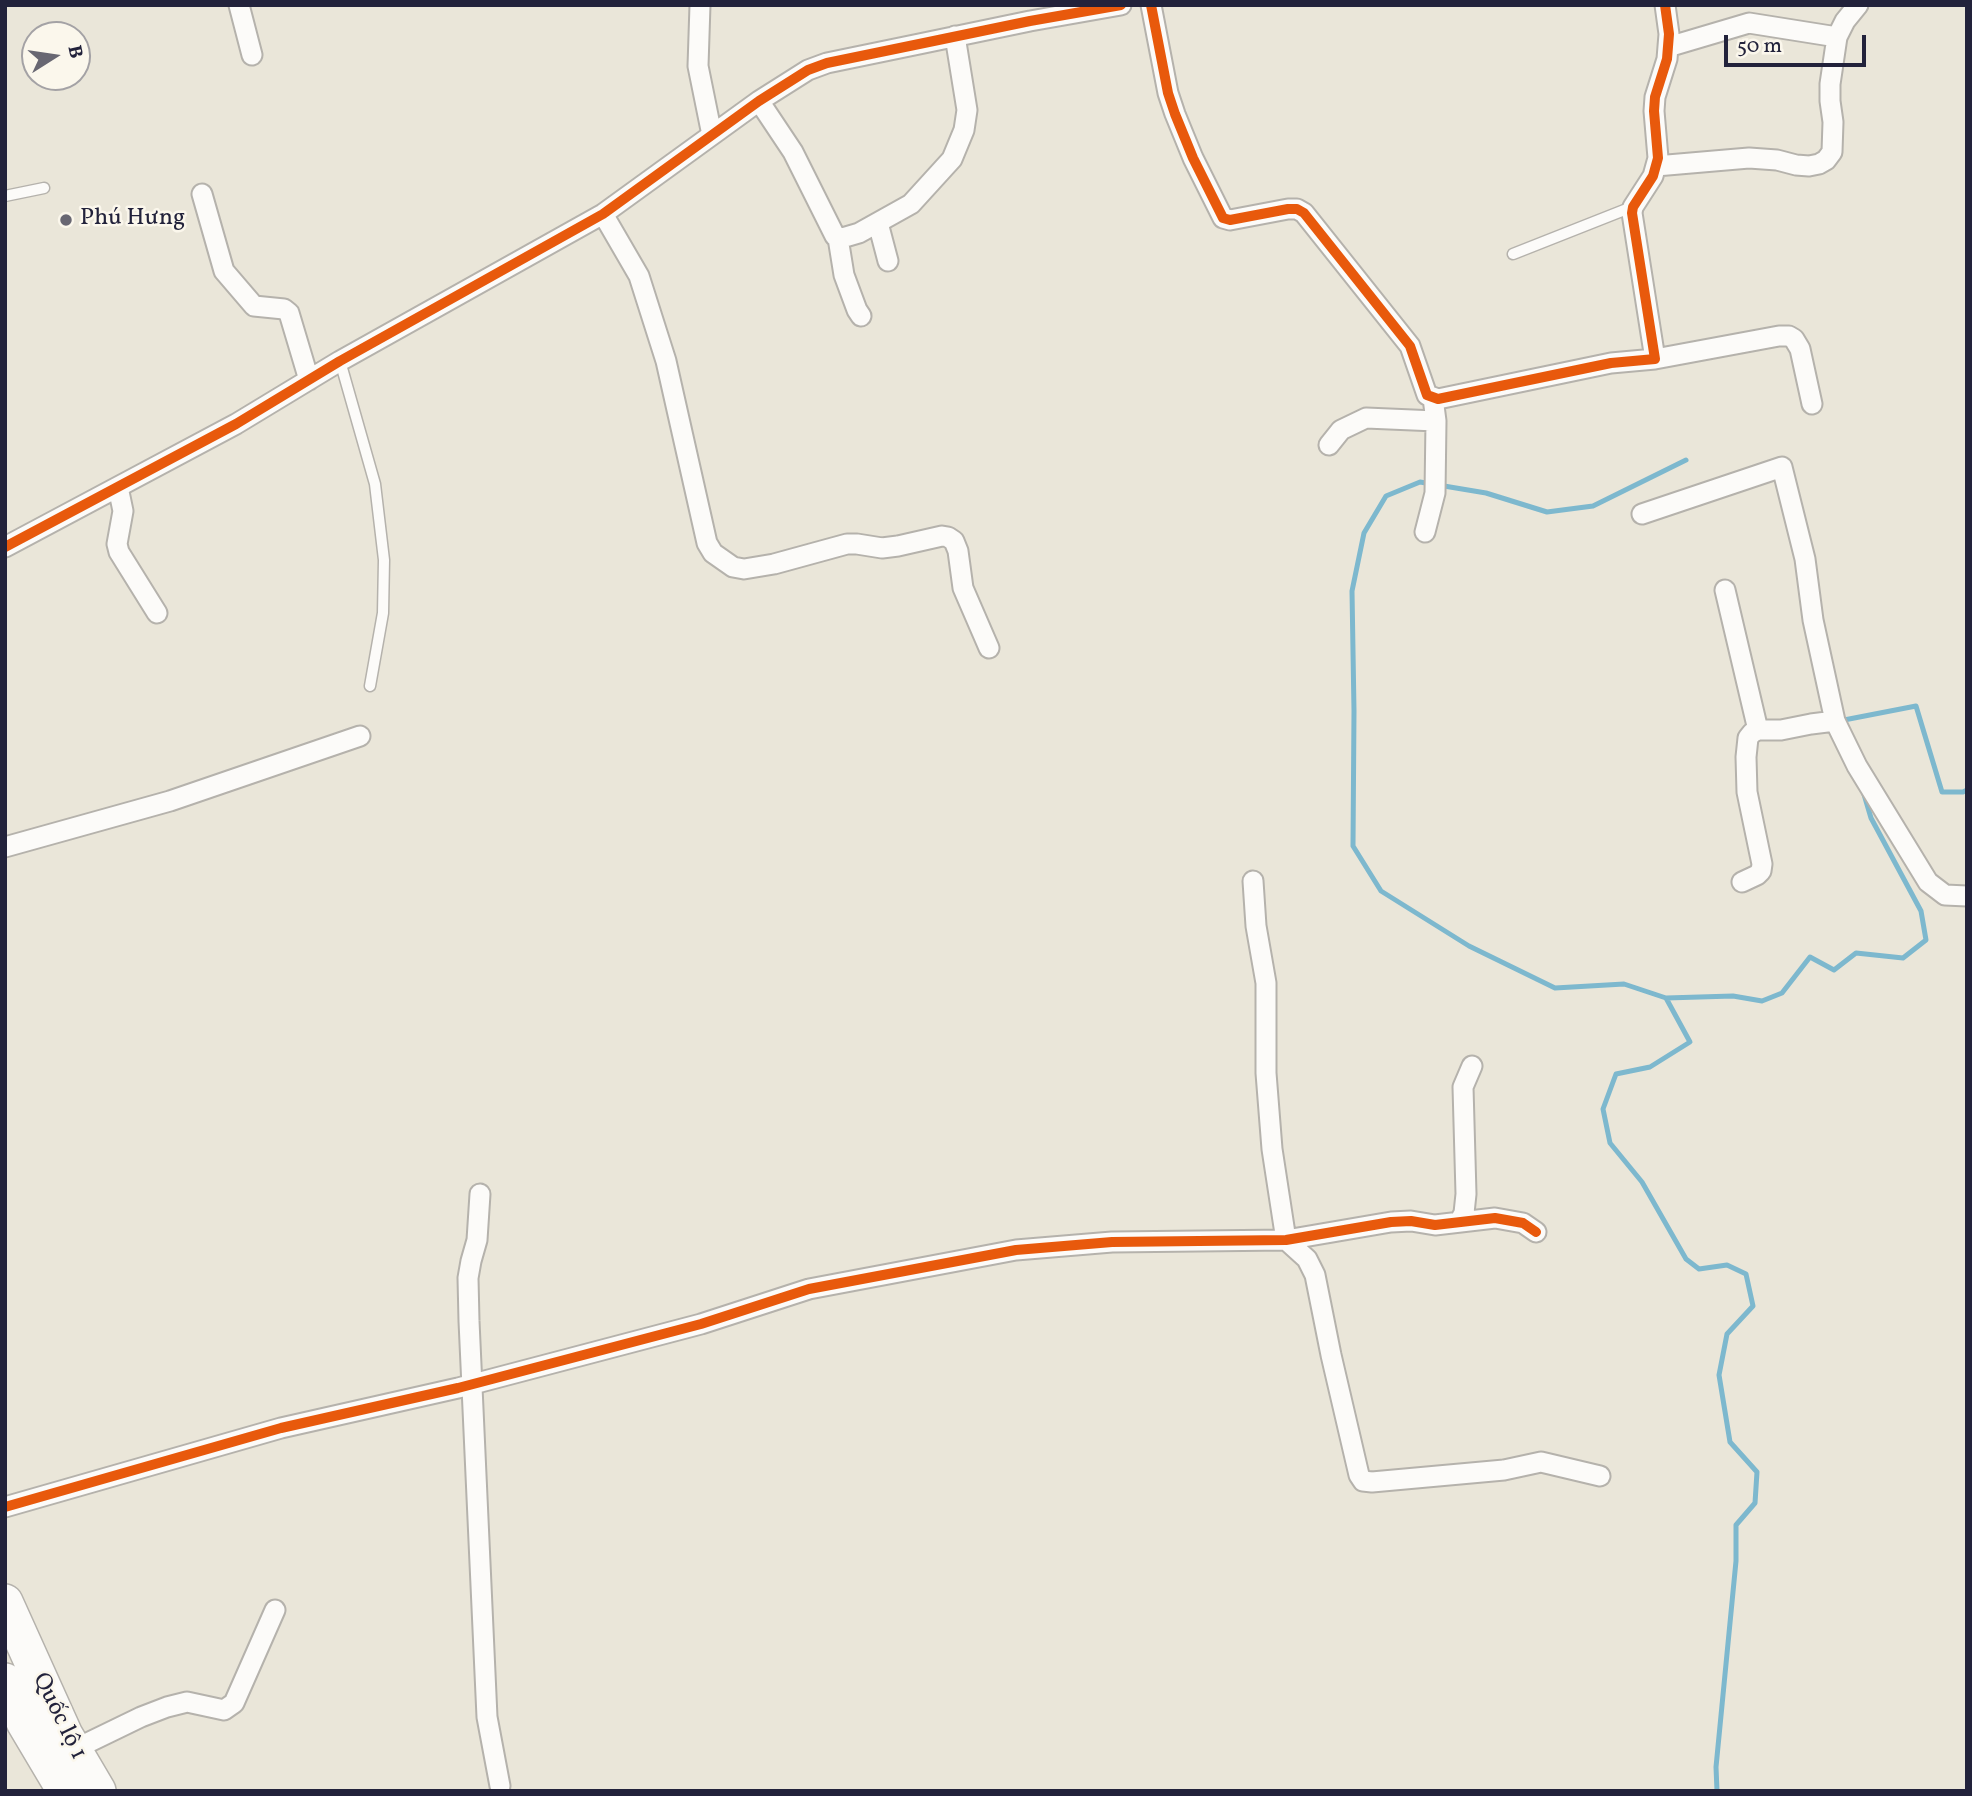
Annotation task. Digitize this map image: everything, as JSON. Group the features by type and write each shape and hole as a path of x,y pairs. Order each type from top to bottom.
{"highway":[{"name":"Quốc lộ 1","path":"5,1602 73,1750 98,1791"},
{"name":"Quốc lộ 1","path":"5,1681 24,1721 65,1791"}],"street":[{"path":"239,5 252,55"},
{"path":"700,5 698,66 712,135"},
{"path":"5,547 236,424 340,361 603,214 759,101 817,66 1030,20 1121,5"},
{"path":"1151,5 1168,93 1175,114 1223,218 1230,220 1288,209 1297,209 1304,213 1410,346 1427,395 1438,399 1611,363 1655,359 1789,336 1800,349 1812,404"},
{"path":"1655,359 1633,222 1633,207 1653,176 1658,158 1654,111 1655,97 1667,59 1665,5"},
{"path":"1656,166 1749,158 1809,166 1826,160 1832,152 1830,84 1837,37 1858,5"},
{"path":"1668,47 1749,23 1837,37"},
{"path":"838,237 859,233 911,204 952,159 964,130 967,110 955,36"},
{"path":"759,101 793,152 835,236 838,237 844,275 861,316"},
{"path":"202,194 224,271 254,306 284,309 289,313 309,380"},
{"path":"603,214 639,276 666,361 707,543 713,553 733,567 744,569 774,564 847,544 882,548 948,537 954,541 958,551 963,587 989,648"},
{"path":"878,223 888,261"},
{"path":"1425,533 1434,493 1436,421 1433,398"},
{"path":"1329,445 1341,430 1366,418 1436,421"},
{"path":"1642,514 1782,467 1805,559 1816,631 1835,721 1857,766 1928,882 1945,895 1967,896"},
{"path":"118,487 123,511 117,544 119,552 157,613"},
{"path":"1725,590 1758,730"},
{"path":"1742,882 1757,875 1762,864 1747,792 1748,738 1758,730 1781,730 1835,721"},
{"path":"5,847 170,801 359,736"},
{"path":"1252,881 1256,926 1266,983 1266,1073 1272,1149 1286,1240 1307,1259 1315,1275 1359,1475 1363,1481 1504,1470 1541,1462 1600,1476"},
{"path":"1459,1222 1464,1213 1466,1194 1463,1087 1472,1066"},
{"path":"480,1194 477,1240 468,1278 471,1384 487,1717 500,1786"},
{"path":"5,1507 281,1428 471,1384 701,1324 809,1289 1003,1253 1112,1242 1286,1240 1411,1221 1435,1225 1506,1219 1523,1223 1536,1232"},
{"path":"73,1750 167,1707 187,1702 224,1710 234,1703 275,1610"}],"lane":[{"path":"5,196 44,188"},
{"path":"1513,254 1633,207"},
{"path":"340,361 375,484 384,560 383,613 370,685"}],"waterway":[{"path":"1686,460 1593,506 1547,512 1486,493 1420,482 1386,496 1364,533 1352,591 1353,846 1381,891 1469,946 1555,988 1624,984 1666,998 1690,1042 1650,1067 1616,1074 1603,1109 1610,1143 1642,1182 1686,1259 1699,1269 1727,1265 1746,1274 1753,1306 1727,1334 1719,1375 1730,1442 1757,1472 1755,1503 1736,1525 1736,1561 1716,1767 1717,1791"},
{"path":"1845,724 1844,720 1916,706 1942,792 1967,790"},
{"path":"1666,998 1733,996 1762,1001 1782,993 1810,957 1834,970 1856,953 1903,958 1926,940 1921,911 1871,818 1863,791"}],"cycle path":[{"path":"5,547 236,424 340,361 603,214 759,101 808,70 827,63 1121,5"},
{"path":"1151,5 1168,93 1175,114 1223,218 1230,220 1288,209 1297,209 1304,213 1410,346 1427,395 1438,399 1611,363 1655,359 1632,213 1653,176 1658,158 1654,111 1655,97 1667,59 1669,34 1665,5"},
{"path":"5,1507 281,1428 458,1388 701,1324 809,1289 1016,1250 1112,1242 1286,1240 1391,1222 1411,1221 1435,1225 1495,1218 1523,1223 1536,1232"}],"place":[{"name":"Phú Hưng","path":"66,220"}]}
